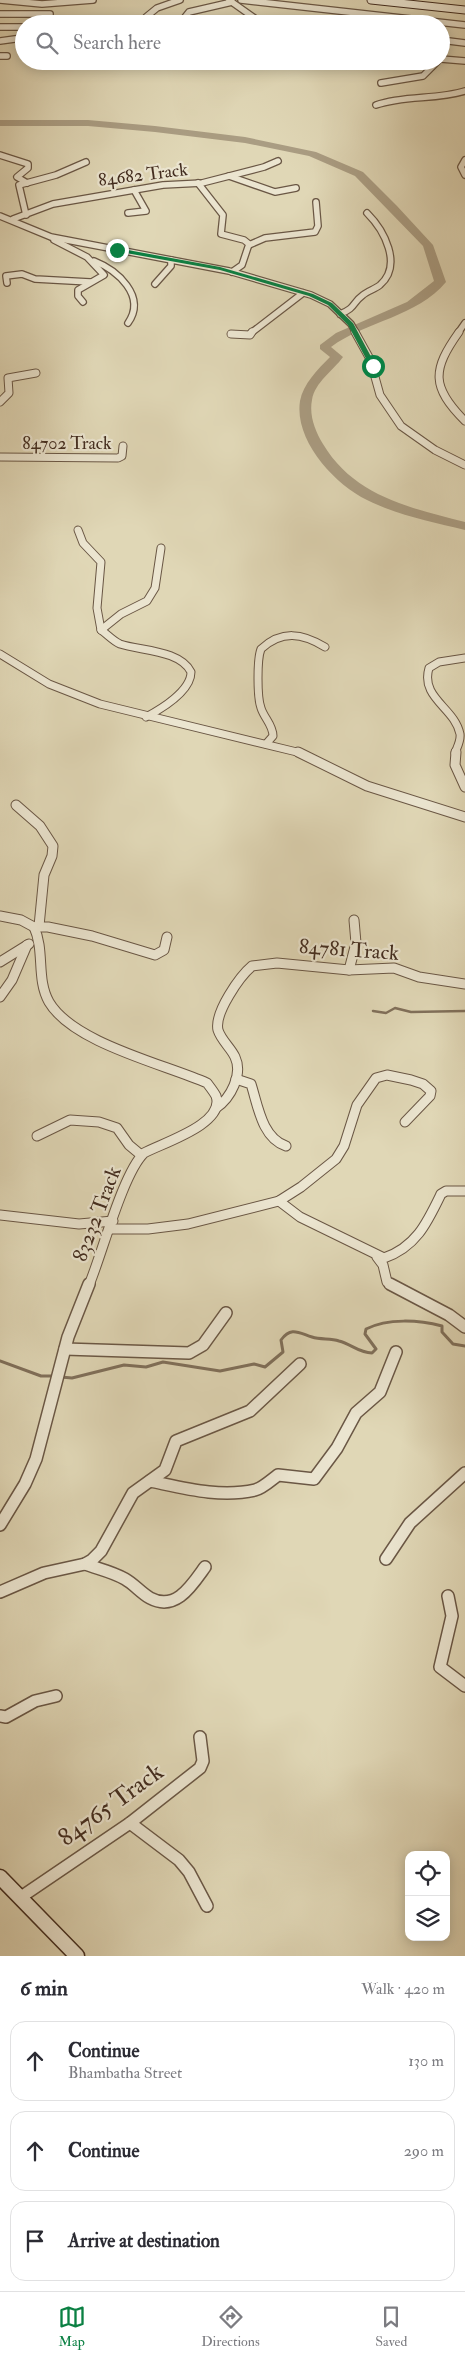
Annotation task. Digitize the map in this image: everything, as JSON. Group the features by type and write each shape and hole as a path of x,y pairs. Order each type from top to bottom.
{"street":[{"path":"0,0 42,4 93,0"},
{"path":"148,15 156,9 180,0"},
{"path":"241,0 375,15"},
{"path":"371,0 406,2 465,10"},
{"path":"187,15 189,12 230,1 250,15"},
{"path":"0,14 50,14"},
{"path":"450,23 465,25"},
{"path":"0,27 15,27"},
{"path":"0,41 15,39"},
{"path":"450,41 465,43"},
{"path":"0,56 7,56"},
{"path":"450,60 465,61"},
{"path":"381,83 423,76 429,70"},
{"path":"376,105 387,101 451,95 465,91"},
{"path":"0,155 28,164 18,177 27,183"},
{"path":"465,160 461,167 465,175"},
{"name":"84682 Track","path":"13,219 45,206 134,190 198,183 278,161"},
{"path":"26,215 19,187 56,175 86,162"},
{"path":"228,176 275,192 296,188"},
{"path":"198,183 223,215 222,234 244,240 249,245"},
{"path":"128,213 146,211 134,190"},
{"path":"232,272 242,264 249,245 269,237 315,232 318,226 316,202"},
{"path":"340,313 350,310 359,298 381,284 390,266 387,240 377,223 367,213"},
{"path":"0,216 13,219 51,236 232,272 303,293 330,304 351,324 357,334 373,366 380,395 401,426 435,450 465,465"},
{"path":"51,236 52,240 116,273 129,287 133,296 133,314 128,323"},
{"path":"68,248 89,244"},
{"path":"155,284 171,266 171,260"},
{"path":"83,302 78,296 78,290 104,275 91,261"},
{"path":"7,283 6,276 22,274 40,279 92,282"},
{"path":"231,334 249,335 254,328 270,319 303,293"},
{"path":"465,323 442,355 437,374 442,396 465,421"},
{"path":"0,402 9,393 8,378 36,373"},
{"name":"84702 Track","path":"0,457 118,458 121,457 123,446"},
{"path":"78,530 83,543 101,562 97,608 101,630 118,643 170,656 181,661 189,668 191,675 187,683 165,706 146,717"},
{"path":"101,630 121,614 147,601 154,588 161,548"},
{"path":"266,744 273,736 273,729 261,708 257,694 260,667 259,654 262,649 272,639 294,635 310,638 325,647"},
{"path":"0,654 66,692 117,710 303,754 338,773 385,792 465,817"},
{"path":"465,658 439,662 429,668 427,675 432,694 459,731 460,742 454,764 465,787"},
{"path":"0,666 12,661"},
{"path":"16,805 40,825 52,848 53,854 44,875 42,912 36,927 43,954 44,988 49,1002 59,1016 81,1032 207,1083 216,1096 216,1108"},
{"path":"0,916 21,920 36,927 92,936 155,955 164,950 167,936"},
{"path":"350,970 356,943 354,920"},
{"path":"0,962 39,937"},
{"path":"0,997 12,980 27,945"},
{"name":"84781 Track","path":"236,1079 238,1061 221,1036 218,1025 225,1000 248,968 257,964 309,964 350,970 394,968 419,976 462,982"},
{"path":"0,1215 79,1224 148,1229 188,1224 279,1201 301,1187 336,1159 344,1146 357,1105 376,1078 387,1075 411,1080 423,1084 431,1091 430,1096 405,1122"},
{"path":"236,1079 251,1084 258,1110 273,1140 280,1145 286,1146"},
{"name":"83232 Track","path":"0,1525 23,1487 37,1457 65,1349 127,1183 141,1156 192,1131 205,1121 228,1098 236,1079"},
{"path":"37,1136 49,1132 70,1120 99,1122 117,1128 129,1145 141,1156"},
{"path":"377,1257 394,1256 424,1229 441,1194 450,1190 465,1191"},
{"path":"279,1201 300,1217 349,1240 377,1257 383,1265 387,1282 449,1316 465,1327"},
{"path":"65,1349 119,1349 166,1354 189,1353 203,1345 226,1313"},
{"path":"150,1481 197,1491 223,1493 257,1490 278,1476 314,1479 337,1448 356,1413 380,1392 396,1352"},
{"path":"0,1592 44,1573 85,1564 102,1551 133,1494 165,1470 174,1444 181,1437 250,1411 300,1364"},
{"path":"386,1559 410,1523 465,1473"},
{"path":"85,1564 119,1576 152,1598 164,1602 176,1599 186,1593 205,1567"},
{"path":"448,1596 452,1616 440,1667 465,1686"},
{"path":"0,1716 6,1717 35,1701 56,1696"},
{"name":"84765 Track","path":"21,1896 130,1823 200,1768 204,1761 200,1737"},
{"path":"130,1823 180,1860 189,1872 207,1906"},
{"path":"0,1877 21,1896 77,1956"}],"waterway":[{"path":"0,123 88,123 245,140 312,154 359,174 428,245 440,282 411,304 340,335 324,347 337,357 318,377 308,394 306,400 308,426 321,452 330,464 360,491 396,507 465,526"},
{"path":"373,1011 386,1013 395,1008 411,1012 465,1011"},
{"path":"61,1377 72,1378 124,1365 146,1367 163,1362 220,1371 254,1364 265,1367 283,1352 281,1340 288,1333 292,1332 299,1332 315,1338 336,1340 363,1352 372,1353 376,1349 365,1334 366,1329 384,1323 404,1321 424,1322 442,1326 442,1332 453,1344 465,1346"},
{"path":"0,1361 41,1376 53,1376"}],"route":[{"path":"117,250 220,269 311,295 330,304 351,324 373,366"}]}
